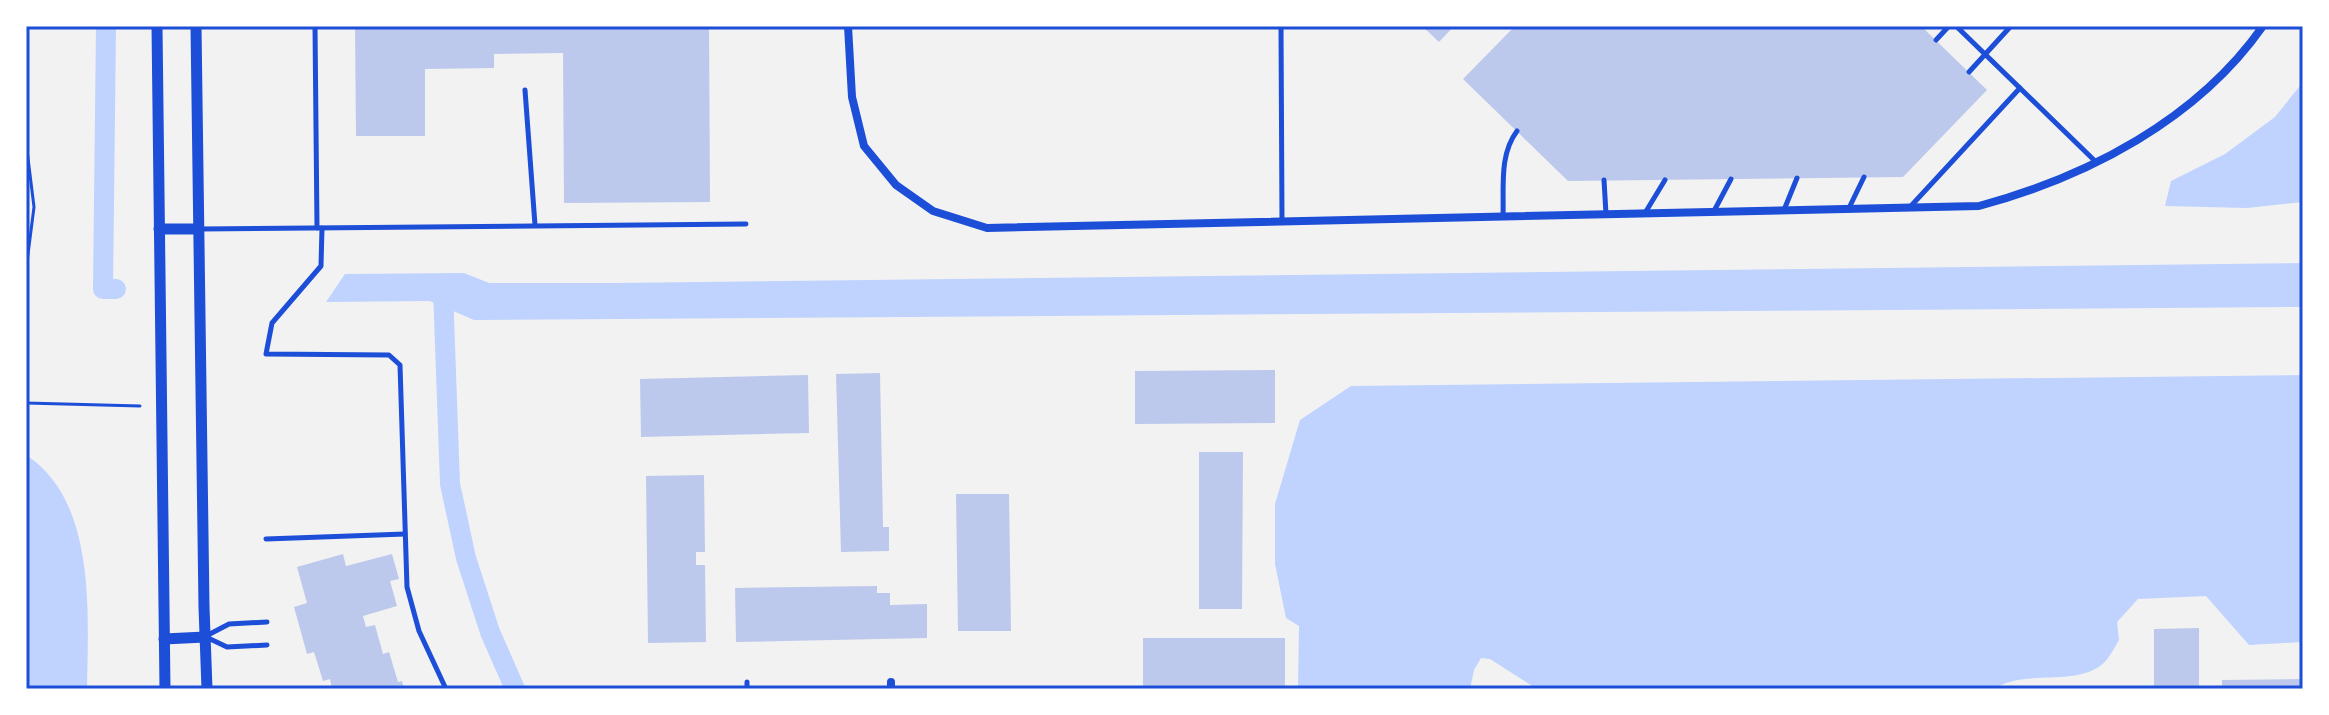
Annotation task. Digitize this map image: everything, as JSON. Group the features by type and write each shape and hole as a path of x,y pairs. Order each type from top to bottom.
{"street":[{"path":"157,26 165,689"},
{"path":"196,26 207,689"},
{"path":"848,26 852,97 864,146 896,185 933,211 987,228 1979,206 2023,194 2097,163 2175,114 2221,75 2263,26"},
{"path":"159,229 199,229"},
{"path":"164,639 205,637"}],"lane":[{"path":"315,26 321,266 272,323 266,354 389,355 400,365 407,587 419,631 446,689"},
{"path":"1281,26 1282,223"},
{"path":"1936,40 1949,26"},
{"path":"1956,26 2097,163"},
{"path":"1969,72 2011,26"},
{"path":"1910,207 2020,88"},
{"path":"525,90 535,225"},
{"path":"1503,217 1505,157 1508,142 1517,131"},
{"path":"1848,209 1864,177"},
{"path":"1784,210 1797,178"},
{"path":"1714,212 1731,179"},
{"path":"1604,180 1606,214"},
{"path":"1645,213 1665,180"},
{"path":"199,229 746,224"},
{"path":"266,539 405,534"},
{"path":"205,637 229,624 267,622"},
{"path":"205,637 227,647 267,645"}],"path":[{"path":"26,142 34,207 26,270"},
{"path":"26,403 140,406"}],"water":[{"path":"2303,82 2303,202 2247,208 2165,206 2171,181 2225,154 2275,117"},
{"path":"2303,263 2303,307 474,320 430,301 326,302 345,274 464,273 489,283 614,283"},
{"path":"2303,375 2303,642 2249,645 2206,596 2138,599 2117,622 2119,640 2100,666 2076,675 2019,680 1994,689 1537,689 1490,659 1481,658 1474,670 1470,689 1298,689 1299,626 1286,618 1275,564 1275,504 1300,420 1351,386"},
{"path":"26,455 49,475 66,501 77,530 87,595 87,689 26,689"}],"building":[{"path":"355,26 709,26 710,202 564,203 563,53 494,54 494,68 425,69 425,136 356,136"},
{"path":"1422,26 1454,26 1439,42"},
{"path":"1515,26 1921,26 1987,90 1903,177 1568,181 1463,79"},
{"path":"1275,370 1275,423 1135,424 1135,371"},
{"path":"880,373 883,527 889,527 889,551 841,552 836,374"},
{"path":"808,375 809,433 641,437 640,379"},
{"path":"1199,452 1243,452 1242,609 1199,609"},
{"path":"704,475 705,552 696,552 696,565 705,565 706,642 648,643 646,476"},
{"path":"956,494 1009,494 1011,631 958,631"},
{"path":"343,554 346,566 392,554 399,579 390,581 397,606 363,616 366,627 375,625 383,654 389,652 398,682 402,681 404,689 332,689 330,679 323,681 314,652 307,654 294,607 307,603 297,567"},
{"path":"877,586 877,593 890,593 890,605 927,604 927,638 736,642 735,588"},
{"path":"2199,628 2199,689 2154,689 2154,629"},
{"path":"1143,638 1285,638 1285,689 1143,689"},
{"path":"2303,679 2303,689 2222,689 2222,680"}],"waterway":[{"path":"106,26 103,289 116,289"},
{"path":"443,289 450,484 466,558 490,632 515,689"}]}
